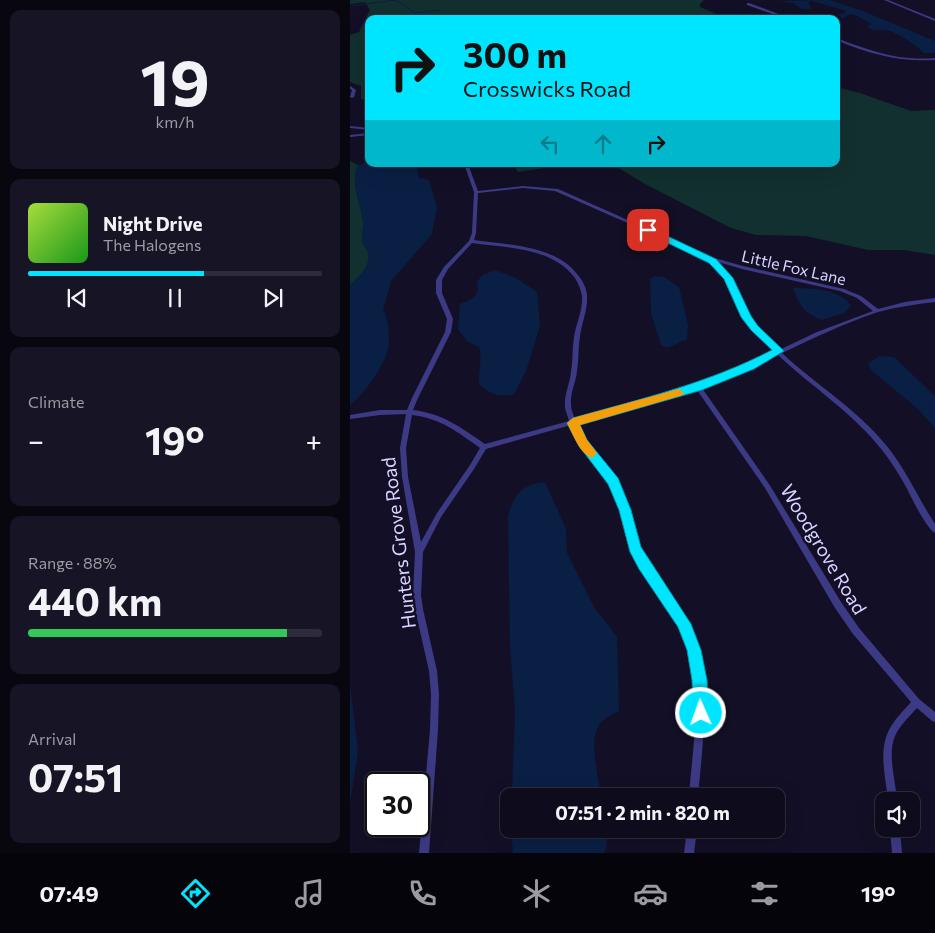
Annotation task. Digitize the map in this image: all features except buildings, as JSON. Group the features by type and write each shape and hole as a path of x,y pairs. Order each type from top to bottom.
{"street":[{"path":"886,0 935,20"},
{"path":"748,4 780,15"},
{"path":"840,40 876,55 912,60 935,59"},
{"path":"350,87 354,90 352,98"},
{"path":"350,127 365,129"},
{"path":"350,136 365,134"},
{"path":"467,167 476,192 475,219 471,241 522,248 540,253 560,262 573,273 580,281 584,291 585,301 577,338 574,376 568,397 569,410 583,443 614,481 625,510 635,548 644,565 684,624 694,650 700,680 701,713 695,788"},
{"name":"Little Fox Lane","path":"476,192 523,187 556,190 708,258 842,290 859,297 877,311"},
{"name":"Hunters Grove Road","path":"424,853 435,694 433,671 417,595 420,552 403,460 404,437 409,412 448,332 450,319 439,293 439,280 446,268 471,241"},
{"path":"708,258 728,278 746,317 754,328 875,436 899,468 921,509 935,530"},
{"path":"420,552 438,515 484,447 698,387 877,311 905,304 935,300"},
{"name":"Woodgrove Road","path":"698,387 767,486 838,605 856,631 916,702 935,718"},
{"path":"350,417 409,412 439,419 484,447"},
{"path":"892,792 888,750 890,738 894,729 916,702"},
{"path":"896,837 897,853"},
{"path":"690,853 691,838"}],"green space":[{"path":"350,0 704,0 700,7 719,15 368,15 370,10 365,2 350,4"},
{"path":"365,20 365,100 361,99 361,86 350,82 350,35 359,32"},
{"path":"840,88 911,111 935,110 935,255 904,250 868,250 806,236 756,235 731,228 645,184 617,167 840,167"},
{"path":"350,161 358,165 355,180 363,222 362,242 369,257 364,270 350,285"},
{"path":"515,167 551,167 518,172"}],"water":[{"path":"829,0 863,11 935,41 935,53 924,53 911,42 890,31 870,28 866,26 872,24 853,14 843,19 838,15 846,11 812,1 808,2 811,7 810,9 802,9 793,3 780,1"},
{"path":"365,163 365,167 417,168 419,178 429,180 437,208 432,234 391,281 383,310 387,318 389,335 386,356 373,380 350,405 350,285 364,270 369,257 362,242 363,222 355,180 358,165"},
{"path":"495,270 516,278 537,292 540,326 526,371 514,394 503,396 487,390 479,384 481,356 479,347 468,342 458,329 460,304 477,294 477,281 483,275"},
{"path":"655,276 664,277 679,287 688,325 687,339 667,348 661,345 651,313 650,279"},
{"path":"793,288 817,289 833,293 846,300 851,306 844,313 822,320 811,315 803,308"},
{"path":"880,356 894,357 935,396 935,428 918,409 871,370 868,363"},
{"path":"545,482 566,529 567,553 594,607 617,637 619,711 608,716 599,725 594,741 600,788 512,788 515,710 510,648 508,516 513,502 520,492 530,485"},
{"path":"350,685 358,751 350,804"},
{"path":"512,838 606,838 607,844 604,853 513,853"}],"waterway":[{"path":"350,6 396,0 415,13 439,10"}],"slow traffic":[{"path":"592,453 583,443 573,423 679,393"}],"route":[{"path":"648,230 713,261 728,278 746,317 754,328 779,351 751,366 698,387 573,423 583,443 614,481 620,494 635,548 644,565 674,606 684,624 694,650 700,680 701,713"}]}
